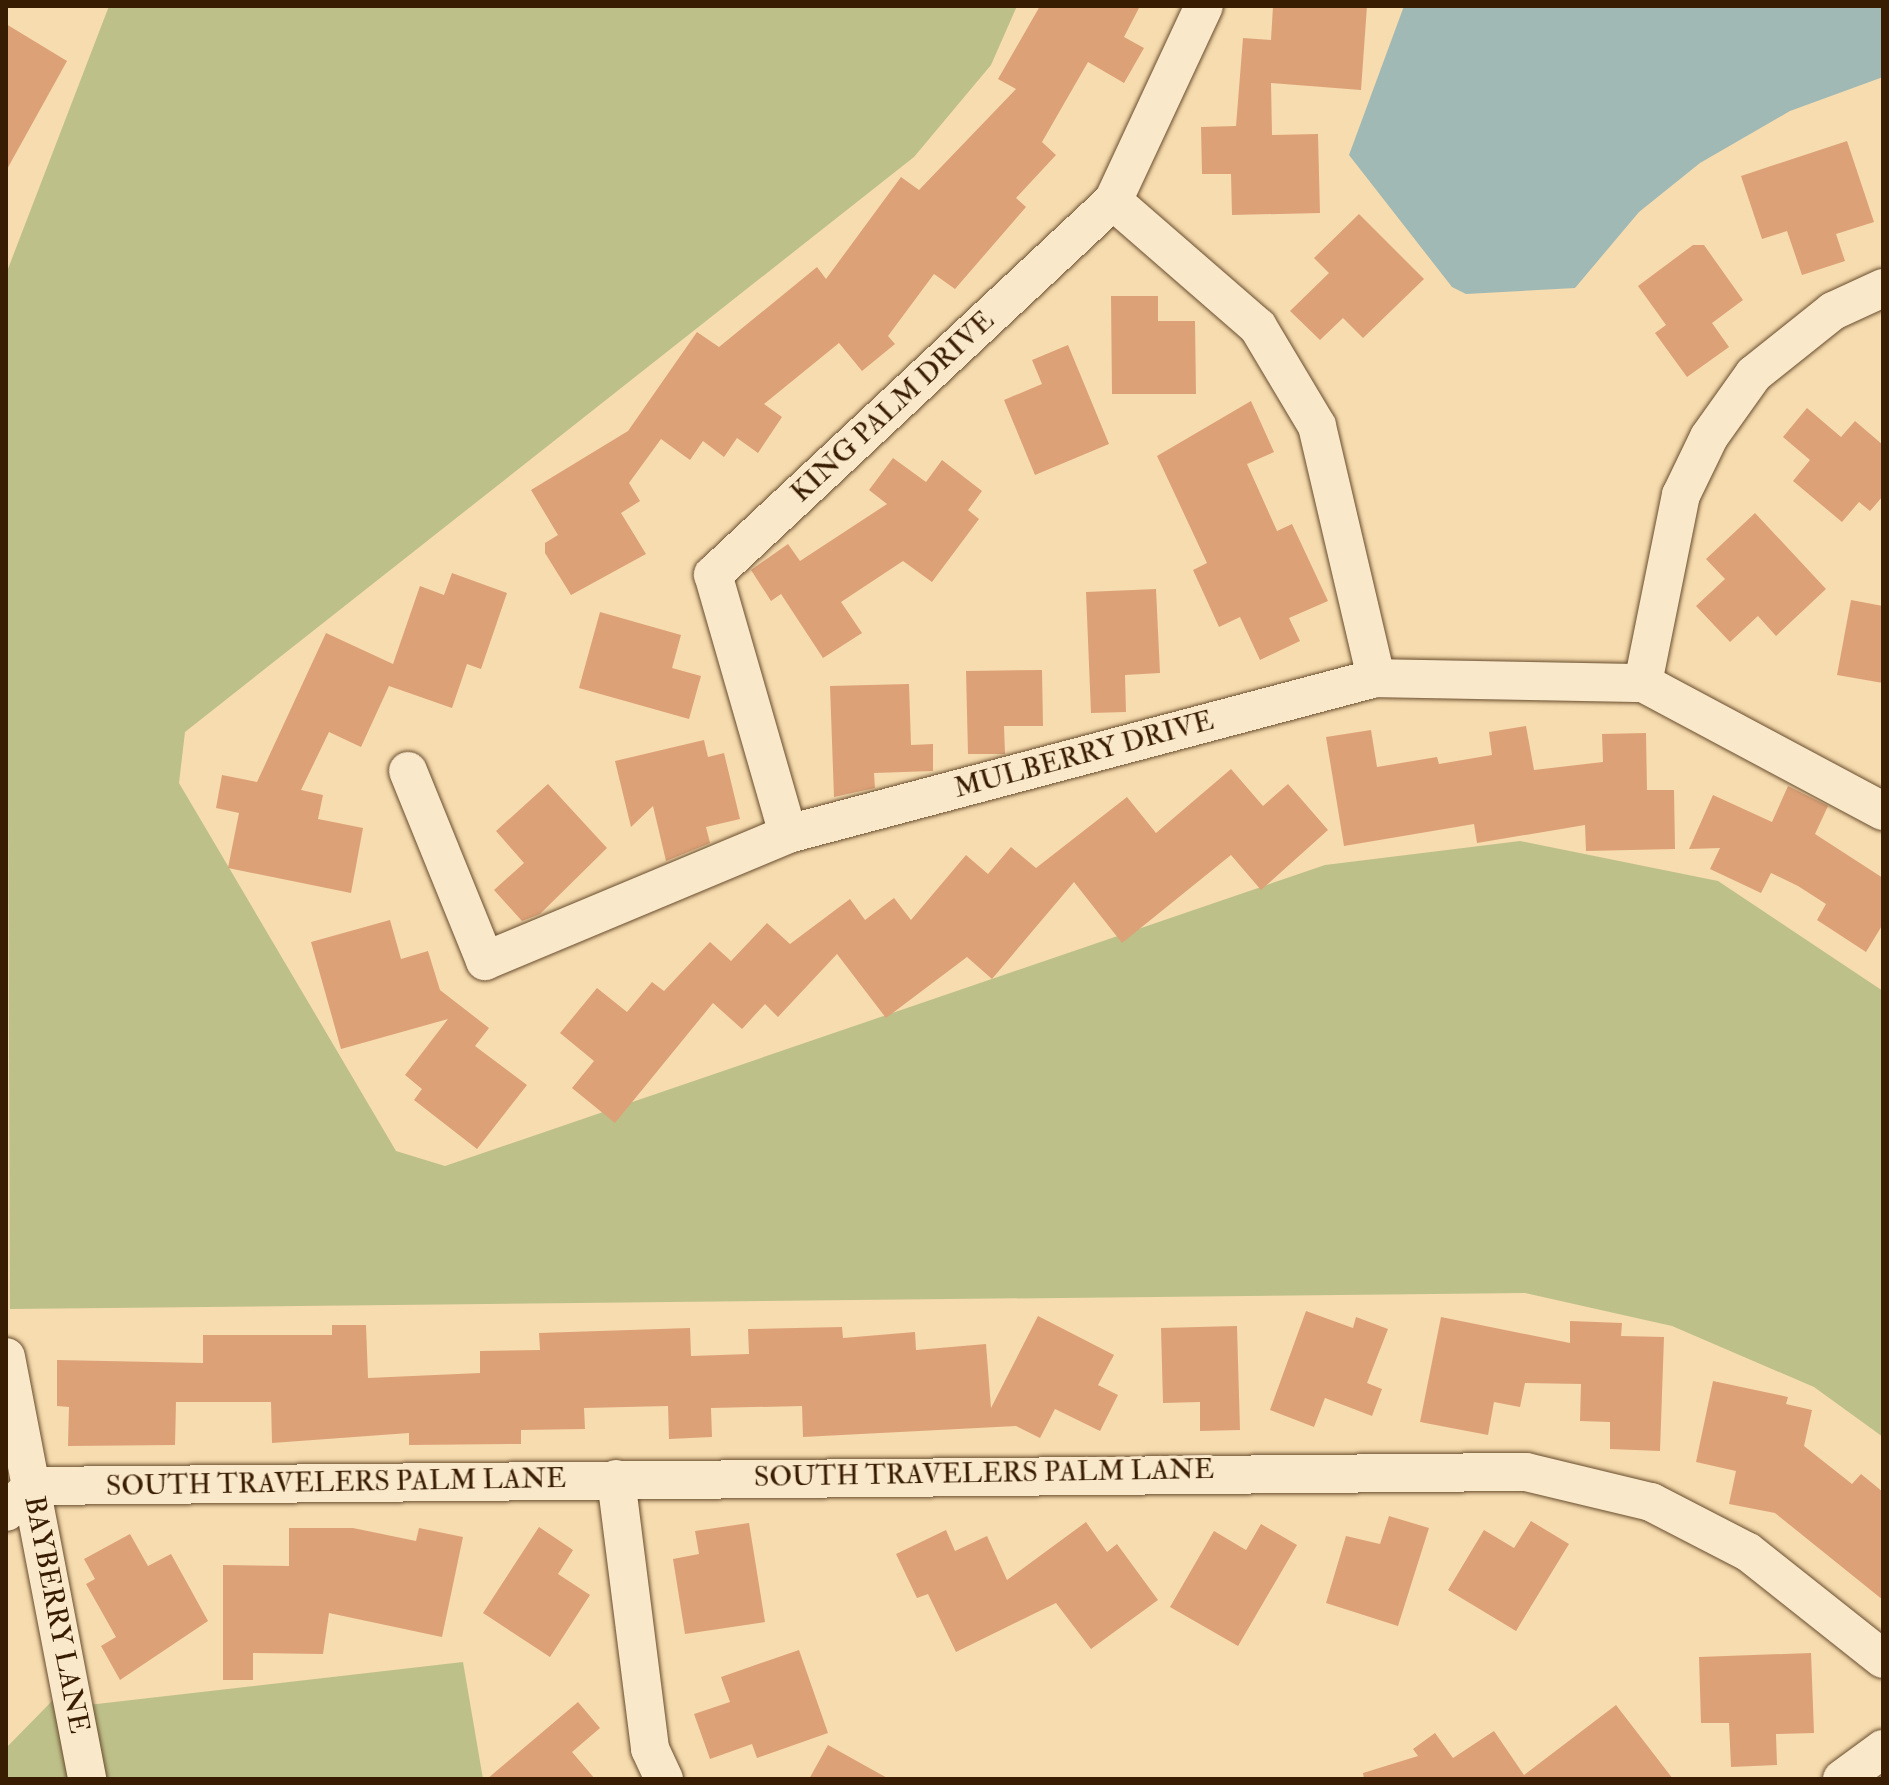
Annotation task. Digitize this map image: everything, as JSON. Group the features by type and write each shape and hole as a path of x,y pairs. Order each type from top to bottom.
{"street":[{"name":"KING PALM DRIVE","path":"788,834 713,575 1113,201 1204,6"},
{"path":"1113,201 1258,327 1317,426 1376,678"},
{"path":"1643,683 1681,495 1709,437 1754,374 1833,311 1883,288"},
{"name":"MULBERRY DRIVE","path":"408,771 485,961 788,834 1376,678 1643,683 1883,811"},
{"name":"BAYBERRY LANE","path":"6,1357 19,1499 87,1779"},
{"name":"SOUTH TRAVELERS PALM LANE","path":"19,1499 616,1479 1526,1472 1651,1502 1748,1552 1883,1659"},
{"path":"616,1479 650,1749 664,1779"},
{"path":"1842,1779 1883,1749"}],"green space":[{"path":"109,6 1017,6 991,65 914,157 185,732 179,783 396,1151 445,1166 1325,865 1520,841 1718,881 1883,991 1883,1437 1814,1387 1672,1326 1525,1293 10,1309 6,274"},
{"path":"463,1662 483,1779 104,1779 88,1705"},
{"path":"53,1700 69,1779 6,1779 6,1748"}],"water":[{"path":"1404,6 1883,6 1883,77 1790,111 1700,163 1639,212 1575,288 1466,294 1452,287 1349,155"}],"building":[{"path":"1040,6 1140,6 1124,37 1144,48 1124,83 1088,62 1042,142 1056,155 1016,198 1026,207 955,289 934,274 888,336 895,344 862,371 839,343 764,404 782,417 758,453 737,438 724,457 703,441 690,460 661,439 629,483 640,501 621,513 646,554 571,595 545,553 545,543 558,535 531,490 628,431 697,332 719,347 817,267 826,279 901,177 919,190 1016,89 998,79"},
{"path":"1273,6 1367,6 1361,90 1271,83 1272,135 1318,134 1320,213 1232,215 1231,174 1202,174 1201,127 1236,126 1243,38 1271,40"},
{"path":"6,24 67,61 6,171"},
{"path":"1847,141 1874,222 1836,234 1845,261 1802,275 1787,231 1762,239 1741,176"},
{"path":"1359,214 1424,279 1363,338 1343,318 1320,340 1290,311 1329,273 1314,258"},
{"path":"1693,245 1704,245 1743,300 1712,323 1729,347 1687,377 1655,333 1666,325 1638,286"},
{"path":"1111,296 1158,296 1158,321 1195,321 1196,394 1112,394"},
{"path":"1068,345 1109,444 1035,475 1004,400 1042,384 1032,360"},
{"path":"1251,401 1274,452 1247,464 1277,531 1292,524 1328,601 1289,618 1300,641 1260,660 1240,617 1219,627 1193,570 1207,563 1157,456"},
{"path":"1807,408 1841,437 1855,421 1883,445 1883,496 1870,511 1859,502 1842,522 1793,481 1810,460 1783,437"},
{"path":"893,458 926,482 942,460 982,491 968,510 979,519 932,582 903,561 841,602 862,633 823,658 781,594 771,601 751,570 788,544 800,561 887,504 869,490"},
{"path":"1755,513 1826,589 1776,636 1758,616 1730,642 1696,606 1725,579 1706,559"},
{"path":"452,573 507,593 481,669 467,664 452,708 389,686 361,747 329,732 301,790 323,795 318,819 363,828 351,893 228,868 239,813 216,808 222,775 257,782 326,633 393,664 420,586 444,595"},
{"path":"1156,589 1160,673 1125,675 1126,712 1091,713 1086,592"},
{"path":"1851,600 1883,606 1883,683 1837,675"},
{"path":"600,612 681,635 672,668 701,676 689,719 579,688"},
{"path":"1042,670 1043,726 1004,726 1005,754 968,754 966,671"},
{"path":"909,684 911,745 933,744 933,771 874,773 875,788 834,797 830,686"},
{"path":"1526,726 1534,770 1603,762 1602,734 1646,733 1647,790 1674,790 1675,849 1586,851 1585,825 1477,843 1474,824 1344,846 1326,737 1371,730 1377,767 1437,757 1439,764 1492,755 1489,732"},
{"path":"704,740 708,757 724,753 740,819 706,827 710,843 666,861 653,806 631,827 615,761"},
{"path":"1231,769 1263,806 1288,784 1328,830 1261,890 1231,855 1122,943 1074,882 992,979 967,957 886,1018 837,954 778,1017 765,1004 742,1029 713,1003 615,1123 572,1088 594,1061 560,1033 597,988 627,1012 652,982 664,991 710,942 731,961 767,923 790,944 850,899 865,920 894,898 911,920 966,855 988,874 1011,847 1036,868 1127,797 1156,833"},
{"path":"548,784 607,848 540,914 522,921 494,890 524,863 496,831"},
{"path":"1788,786 1828,806 1815,834 1883,878 1883,924 1866,952 1817,920 1826,904 1798,886 1771,873 1761,893 1710,869 1720,848 1689,849 1713,795 1772,822"},
{"path":"390,920 401,959 428,951 440,990 489,1028 475,1046 527,1085 477,1149 414,1100 422,1089 405,1075 448,1019 341,1049 311,942"},
{"path":"1306,1311 1353,1328 1356,1317 1388,1329 1367,1383 1382,1389 1372,1416 1325,1398 1314,1427 1270,1410"},
{"path":"1038,1316 1114,1355 1098,1385 1118,1395 1100,1431 1055,1409 1040,1438 1016,1426 803,1437 802,1406 711,1408 712,1437 669,1439 668,1406 584,1408 585,1429 521,1430 521,1444 409,1445 409,1433 272,1443 271,1402 176,1402 175,1445 68,1446 69,1407 57,1406 57,1360 203,1363 203,1335 332,1335 332,1325 366,1325 368,1378 480,1373 480,1351 540,1350 539,1333 690,1328 691,1356 749,1354 748,1329 842,1327 843,1338 915,1332 916,1350 986,1344 991,1408"},
{"path":"1441,1317 1570,1343 1570,1321 1622,1323 1621,1336 1664,1337 1660,1451 1610,1449 1610,1422 1580,1421 1581,1384 1525,1383 1520,1407 1494,1402 1488,1435 1420,1422"},
{"path":"1237,1326 1240,1430 1200,1431 1200,1402 1163,1403 1161,1328"},
{"path":"1713,1381 1788,1397 1786,1404 1812,1410 1804,1446 1852,1484 1861,1474 1883,1492 1883,1600 1775,1513 1729,1504 1736,1471 1696,1462"},
{"path":"1389,1516 1429,1528 1398,1626 1326,1603 1346,1536 1380,1544"},
{"path":"1531,1521 1569,1544 1516,1631 1448,1590 1484,1530 1514,1548"},
{"path":"1086,1522 1107,1552 1117,1544 1158,1600 1091,1649 1056,1603 956,1652 928,1594 917,1598 896,1554 946,1530 955,1551 987,1536 1007,1580"},
{"path":"749,1523 765,1622 685,1634 673,1559 699,1554 695,1531"},
{"path":"1261,1524 1297,1545 1238,1646 1170,1607 1214,1531 1246,1550"},
{"path":"539,1527 573,1550 558,1574 590,1595 550,1657 483,1613"},
{"path":"289,1528 353,1528 416,1541 419,1528 463,1537 442,1637 329,1613 323,1654 253,1653 253,1680 223,1680 223,1565 289,1566"},
{"path":"130,1534 148,1566 171,1554 208,1621 120,1680 101,1646 116,1637 86,1584 95,1579 84,1559"},
{"path":"799,1650 828,1733 757,1758 752,1744 710,1759 694,1714 730,1702 721,1677"},
{"path":"1811,1653 1814,1733 1776,1734 1777,1765 1731,1767 1729,1723 1701,1723 1699,1657"},
{"path":"578,1702 600,1728 572,1752 595,1779 487,1779"},
{"path":"1616,1705 1673,1779 1364,1779 1363,1773 1418,1756 1413,1749 1435,1733 1453,1758 1494,1731 1524,1775"},
{"path":"828,1745 889,1779 809,1779"}]}
